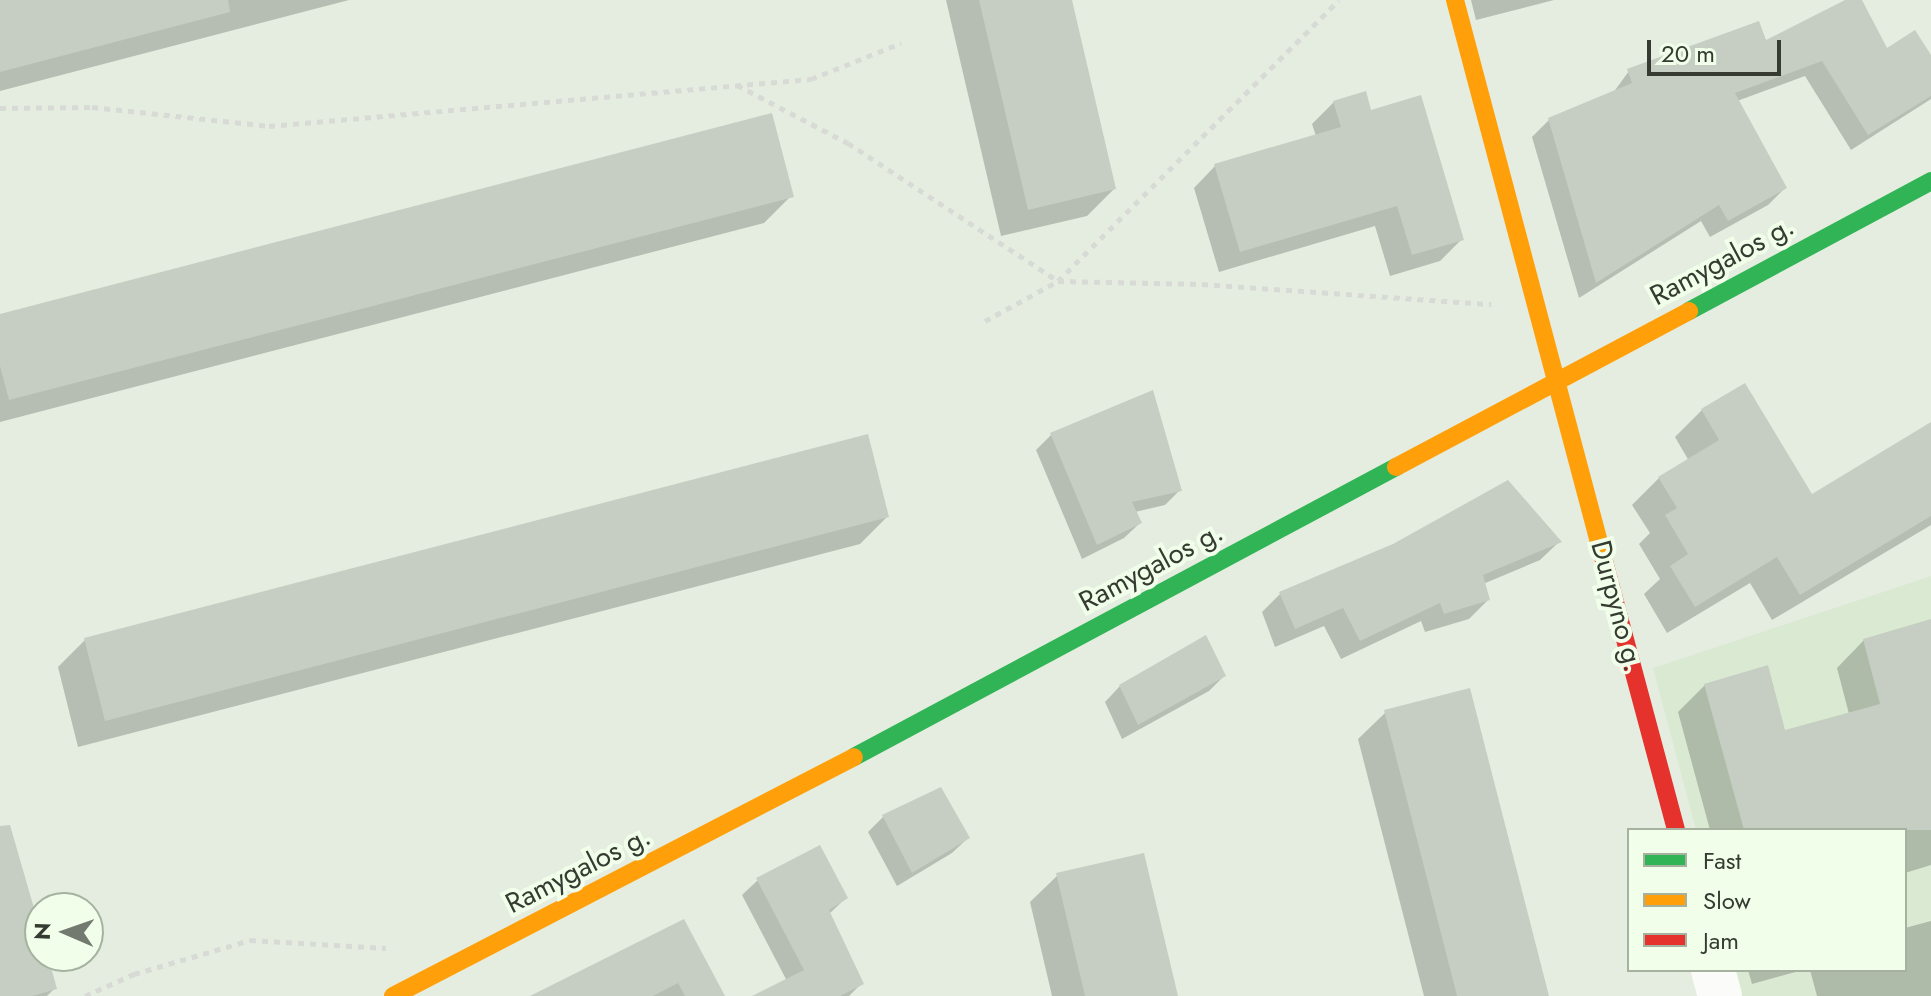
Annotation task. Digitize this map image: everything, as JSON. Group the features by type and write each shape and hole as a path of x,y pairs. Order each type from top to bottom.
{"main road":[{"name":"Durpyno g.","path":"1455,0 1675,828"},
{"name":"Ramygalos g.","path":"393,996 680,850 1931,181"}],"street":[{"path":"1714,972 1720,996"}],"path":[{"path":"985,321 1058,281 1339,0"},
{"path":"0,108 92,107 269,126 811,79 901,43"},
{"path":"736,85 848,143 1058,281 1202,284 1536,307"},
{"path":"85,996 134,974 250,940 401,948"}],"shaded area":[{"path":"1931,576 1931,996 1741,996 1735,972 1907,972 1907,828 1695,828 1653,668"}],"building":[{"path":"0,0 228,0 230,12 0,72"},
{"path":"979,0 1072,0 1116,189 1028,210"},
{"path":"1845,0 1862,0 1887,48 1915,30 1931,55 1931,96 1868,135 1822,61 1735,93 1787,188 1728,221 1719,205 1596,283 1548,118 1632,83 1627,69 1759,21 1766,40"},
{"path":"1366,91 1371,110 1421,95 1464,240 1412,255 1397,206 1240,252 1214,164 1341,127 1333,101"},
{"path":"772,113 794,197 9,400 0,366 0,314"},
{"path":"1745,383 1812,494 1931,422 1931,516 1800,595 1777,557 1695,607 1670,566 1688,554 1665,515 1677,508 1658,477 1719,440 1701,409"},
{"path":"1153,390 1182,491 1132,502 1142,523 1097,545 1050,433"},
{"path":"868,434 889,517 105,721 84,638"},
{"path":"1508,480 1562,542 1483,575 1490,600 1444,614 1440,603 1360,641 1343,608 1295,629 1279,592 1393,544"},
{"path":"1931,619 1931,830 1743,828 1704,684 1768,665 1785,730 1880,704 1863,639"},
{"path":"1206,635 1226,676 1138,725 1119,685"},
{"path":"1470,688 1549,996 1457,996 1384,710"},
{"path":"941,787 970,838 912,873 882,815"},
{"path":"10,825 29,892 24,892 24,972 52,972 57,989 32,996 0,996 0,826"},
{"path":"820,845 848,898 829,910 864,984 840,996 752,996 804,970 756,878"},
{"path":"1144,853 1178,996 1085,996 1056,873"},
{"path":"684,919 725,996 685,996 678,983 653,996 530,996"}],"traffic: fast":[{"path":"1689,311 1931,181"},
{"path":"854,757 1396,467"}],"traffic: slow":[{"path":"1455,0 1604,561"},
{"path":"1396,467 1689,311"},
{"path":"393,996 854,757"}],"traffic: jam":[{"path":"1604,561 1675,828"}]}
